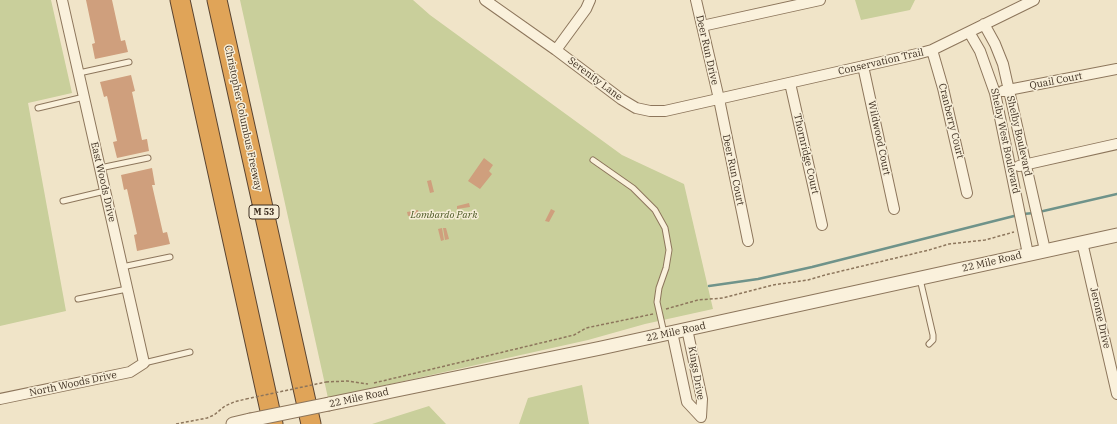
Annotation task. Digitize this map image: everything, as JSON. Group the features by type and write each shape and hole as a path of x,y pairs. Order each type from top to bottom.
{"highway":[{"path":"180,0 273,424"},
{"name":"Christopher Columbus Freeway","path":"217,0 311,424"}],"street":[{"name":"East Woods Drive","path":"62,0 144,363"},
{"name":"Serenity Lane","path":"485,0 556,50 621,99 636,108 650,111 665,111 719,99"},
{"path":"556,50 586,9 590,0"},
{"name":"Deer Run Drive","path":"696,0 719,99"},
{"path":"702,26 820,0"},
{"name":"Conservation Trail","path":"719,99 932,50 1034,0"},
{"name":"Shelby Boulevard","path":"984,24 995,44 1003,64 1046,250"},
{"name":"Shelby West Boulevard","path":"969,32 980,51 995,93 1028,254"},
{"name":"Cranberry Court","path":"932,50 943,88 967,192"},
{"name":"Wildwood Court","path":"863,66 894,209"},
{"name":"Quail Court","path":"995,93 1117,69"},
{"name":"Thornridge Court","path":"790,83 822,225"},
{"name":"Deer Run Court","path":"719,99 748,241"},
{"path":"1011,168 1117,144"},
{"name":"22 Mile Road","path":"233,424 687,329 1117,235"},
{"name":"Jerome Drive","path":"1082,242 1117,394"},
{"name":"Kings Drive","path":"687,329 702,399 702,420"},
{"name":"Kings Drive","path":"668,333 687,402 702,420"},
{"name":"North Woods Drive","path":"0,398 130,372 144,363"}],"lane":[{"path":"79,73 129,62"},
{"path":"38,108 84,97"},
{"path":"100,168 148,158"},
{"path":"593,160 633,188 655,210 665,228 669,250 657,302 659,312 668,333"},
{"path":"63,201 105,191"},
{"path":"122,267 170,257"},
{"path":"920,278 933,335 933,340 929,344"},
{"path":"78,299 127,289"},
{"path":"144,363 190,352"}],"path":[{"path":"176,424 207,418 214,415 225,406 246,399 326,382 347,381 368,384 574,335 586,328 659,312 698,300 723,298 773,285 808,280 949,244 985,240 1000,235 1010,234 1023,228"}],"green space":[{"path":"0,0 51,0 72,93 28,103 66,311 0,326"},
{"name":"Lombardo Park","path":"240,0 413,0 430,15 622,155 684,184 713,309 645,324 588,340 328,398"},
{"path":"855,0 915,0 910,10 861,20"},
{"path":"582,385 589,424 519,424 528,398"},
{"path":"429,406 446,424 372,424"}],"building":[{"path":"86,0 112,0 121,41 125,40 128,52 95,59 92,44 95,43"},
{"path":"131,75 135,91 132,92 142,140 147,139 149,151 117,158 113,142 117,141 107,96 104,97 100,82"},
{"path":"484,158 493,165 489,171 492,174 480,189 468,181"},
{"path":"152,168 155,185 152,185 163,233 167,232 170,244 137,251 134,235 137,234 127,189 124,190 121,175"},
{"path":"431,180 434,192 430,193 427,181"},
{"path":"469,203 470,207 457,209 457,206"},
{"path":"551,209 555,211 549,222 545,221"},
{"path":"418,210 419,214 408,216 407,212"},
{"path":"442,228 444,240 441,241 438,229"},
{"path":"443,228 446,228 449,239 445,240"}],"waterway":[{"path":"1039,212 1117,194"},
{"path":"1023,214 1034,213"},
{"path":"709,286 758,279 812,267 1018,215"}]}
